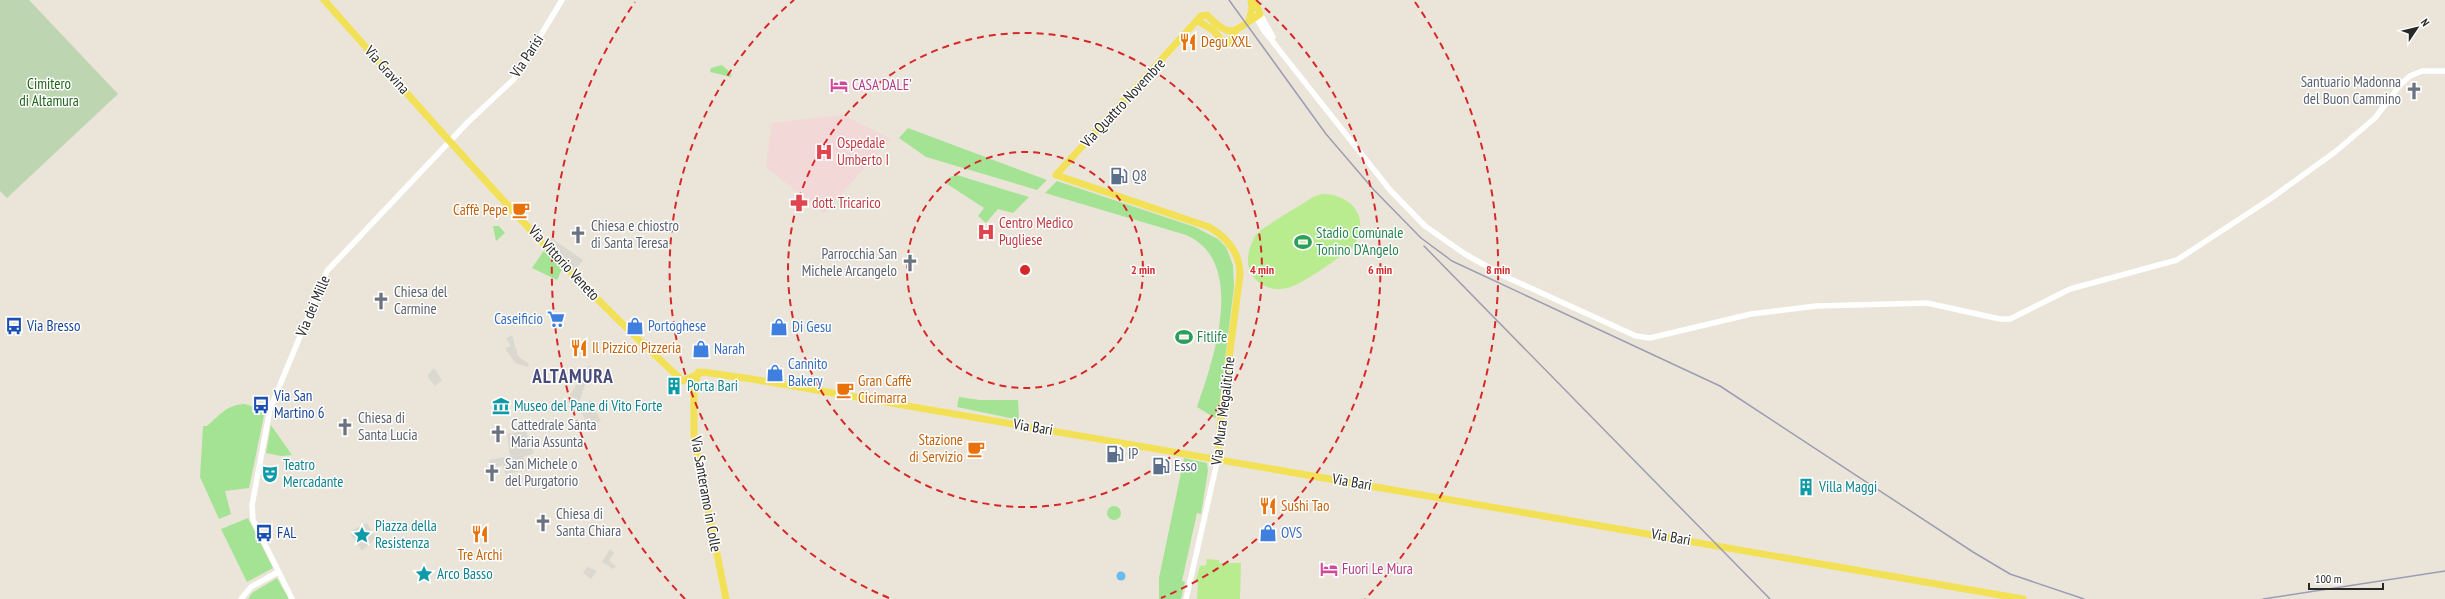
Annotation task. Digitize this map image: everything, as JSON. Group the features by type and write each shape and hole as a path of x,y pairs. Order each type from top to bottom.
{"main road":[{"name":"Via Gravina","path":"324,0 450,140"},
{"path":"1251,0 1254,18"},
{"path":"1254,0 1254,18"},
{"path":"1219,38 1221,33 1231,32 1254,18"},
{"path":"1204,22 1231,32"},
{"path":"1204,22 1221,42 1227,44 1231,41 1231,32"},
{"name":"Via Quattro Novembre","path":"1056,175 1190,30 1204,22"},
{"name":"Via Vittorio Veneto","path":"450,140 612,316 683,381 698,372"},
{"name":"Via Mura Megalitiche","path":"1056,175 1209,227 1224,237 1234,250 1240,266 1240,276 1220,426 1218,458"},
{"name":"Via Bari","path":"698,372 752,379 1218,458 2023,599"},
{"name":"Via Santeramo in Colle","path":"698,372 694,388 694,438 726,599"}],"street":[{"name":"Via Parisi","path":"450,140 514,79 562,0"},
{"path":"1254,18 1277,45 1390,190 1425,226 1465,254 1504,276 1636,336 1650,338 1751,314 1816,306 1927,303 2000,319 2010,319 2070,289 2177,260 2270,199 2335,152 2375,118 2400,85 2410,76 2422,71 2445,71"},
{"name":"Via dei Mille","path":"278,572 252,513 260,455 270,409 325,273 450,140"},
{"name":"Via Mura Megalitiche","path":"1186,599 1218,458"},
{"path":"241,599 251,587 278,572 292,599"}],"shaded area":[{"name":"Ospedale Umberto I","path":"843,115 891,139 824,213 768,169 766,165 772,123"},
{"path":"550,237 583,260 575,271 546,243"},
{"path":"512,335 518,356 529,364 528,367 515,363 505,348 511,346 506,338"},
{"path":"589,365 591,366 579,403 570,395"},
{"path":"434,368 442,380 435,386 427,376"},
{"path":"590,400 601,421 589,427 579,408 583,403 587,405"},
{"path":"526,431 534,453 523,457 529,470 505,474 503,465 491,468 489,460 510,456 507,434"},
{"name":"Piazza della Resistenza","path":"367,523 376,538 362,551 350,533 352,530"},
{"path":"610,549 614,553 609,560 616,566 613,569 602,562"},
{"path":"587,567 597,571 591,579 583,573"}],"green space":[{"name":"Cimitero di Altamura","path":"0,0 29,0 118,94 7,198 0,191"},
{"path":"722,65 731,73 731,77 710,72 711,68"},
{"path":"908,128 1047,180 1037,190 926,157 899,138"},
{"path":"957,175 1029,197 1013,213 998,209 986,223 978,216 984,208 947,184 950,177"},
{"path":"1057,181 1195,227 1218,239 1226,247 1233,265 1234,287 1218,416 1215,418 1197,407 1211,364 1221,313 1221,288 1216,266 1205,248 1186,235 1045,193"},
{"path":"1322,194 1333,195 1343,199 1351,204 1356,211 1360,219 1360,228 1358,238 1352,248 1320,271 1294,286 1283,289 1275,289 1259,283 1252,275 1248,264 1250,247 1255,236 1282,216 1313,197"},
{"path":"493,226 499,226 505,233 496,241"},
{"path":"545,249 563,267 557,280 532,268"},
{"path":"959,397 980,400 1018,400 1019,420 957,407"},
{"path":"245,404 265,411 249,488 225,491 231,514 219,519 200,477 203,426 207,426 228,408"},
{"path":"271,425 292,455 281,456 266,453"},
{"path":"1184,458 1207,463 1208,471 1201,514 1197,513 1182,581 1185,582 1181,599 1159,599 1159,578"},
{"path":"1111,506 1117,506 1121,510 1121,516 1117,520 1111,520 1107,516 1107,510"},
{"path":"248,518 273,568 247,582 221,529"},
{"path":"1207,559 1219,560 1219,563 1241,563 1240,599 1197,599 1198,583 1195,583 1200,566 1206,565"},
{"path":"277,578 289,599 248,599 252,593"}],"water":[{"path":"1121,571 1126,576 1121,581 1116,576"}],"railway":[{"path":"1229,0 1326,134 1374,190 1421,238 1452,261 1720,386 1973,552 2010,574 2084,599"},
{"path":"1424,246 1770,599"},
{"path":"2263,599 2445,571"}],"place":[{"name":"Degu XXL","path":"1188,42"},
{"name":"CASA DALE'","path":"839,85"},
{"name":"Santuario Madonna del Buon Cammino","path":"2414,91"},
{"name":"Ospedale Umberto I","path":"824,152"},
{"name":"Q8","path":"1119,176"},
{"name":"dott. Tricarico","path":"799,203"},
{"name":"Caffè Pepe","path":"521,210"},
{"name":"Centro Medico Pugliese","path":"986,232"},
{"name":"Chiesa e chiostro di Santa Teresa","path":"578,235"},
{"name":"Stadio Comunale Tonino D'Angelo","path":"1303,242"},
{"name":"Parrocchia San Michele Arcangelo","path":"910,263"},
{"name":"Chiesa del Carmine","path":"381,301"},
{"name":"Caseificio","path":"556,319"},
{"name":"Via Bresso","path":"14,326"},
{"name":"Portoghese","path":"635,326"},
{"name":"Di Gesu","path":"779,327"},
{"name":"Fitlife","path":"1184,337"},
{"name":"Il Pizzico Pizzeria","path":"579,348"},
{"name":"Narah","path":"701,349"},
{"name":"Cannito Bakery","path":"775,373"},
{"name":"Porta Bari","path":"674,386"},
{"name":"Gran Caffè Cicimarra","path":"845,390"},
{"name":"Via San Martino 6","path":"261,405"},
{"name":"Museo del Pane di Vito Forte","path":"501,406"},
{"name":"Chiesa di Santa Lucia","path":"345,427"},
{"name":"Cattedrale Santa Maria Assunta","path":"498,434"},
{"name":"Stazione di Servizio","path":"976,449"},
{"name":"IP","path":"1115,454"},
{"name":"Esso","path":"1161,466"},
{"name":"San Michele o del Purgatorio","path":"492,473"},
{"name":"Teatro Mercadante","path":"270,474"},
{"name":"Villa Maggi","path":"1806,487"},
{"name":"Sushi Tao","path":"1268,506"},
{"name":"Chiesa di Santa Chiara","path":"543,523"},
{"name":"FAL","path":"264,533"},
{"name":"OVS","path":"1268,533"},
{"name":"Tre Archi","path":"480,534"},
{"name":"Piazza della Resistenza","path":"362,535"},
{"name":"Fuori Le Mura","path":"1329,569"},
{"name":"Arco Basso","path":"424,574"}],"district":[{"name":"ALTAMURA","path":"573,376"}]}
